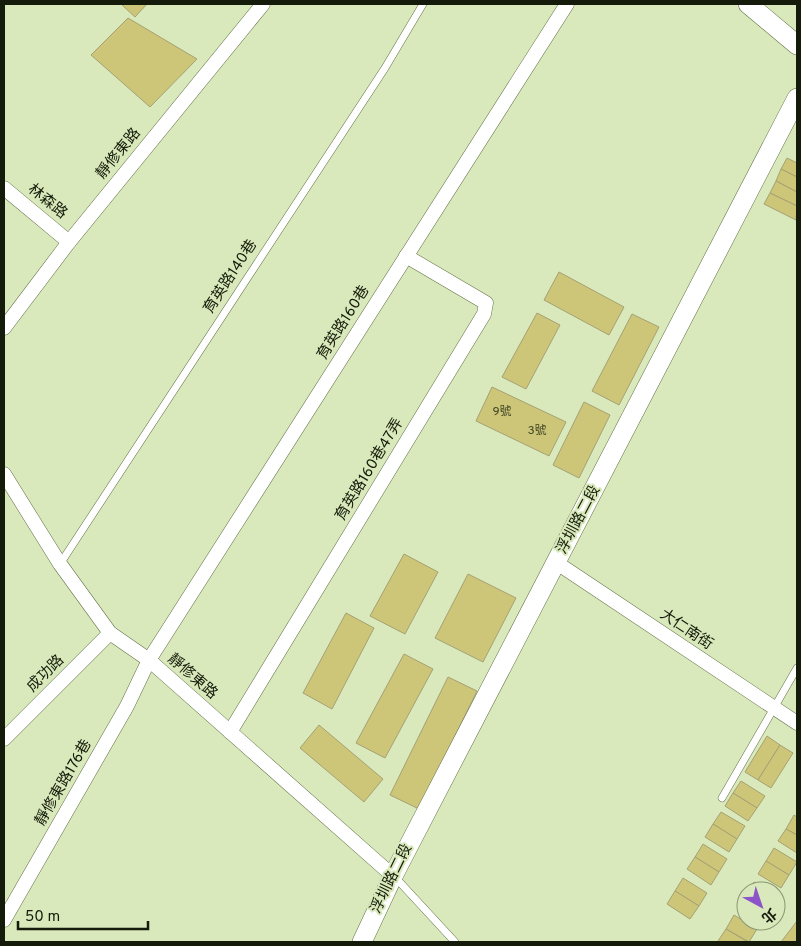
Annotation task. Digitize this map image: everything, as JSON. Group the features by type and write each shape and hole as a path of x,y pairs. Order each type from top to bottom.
{"street":[{"name":"靜修東路","path":"4,328 69,242 262,4"},
{"name":"育英路160巷","path":"148,660 567,4"},
{"path":"748,4 797,45"},
{"name":"浮圳路二段","path":"362,942 393,876 797,98"},
{"name":"林森路","path":"4,188 69,242"},
{"name":"育英路160巷47弄","path":"230,732 484,314 486,303 406,256"},
{"name":"靜修東路","path":"4,474 60,564 110,633 148,660 393,876"},
{"name":"大仁南街","path":"557,563 797,723"},
{"name":"成功路","path":"4,739 110,633"},
{"name":"靜修東路176巷","path":"4,920 127,706 148,660"}],"lane":[{"name":"育英路140巷","path":"60,564 385,68 423,4"},
{"path":"722,798 797,668"},
{"path":"393,876 455,942"}],"building":[{"path":"121,4 147,4 135,17"},
{"path":"128,18 197,59 150,107 91,55"},
{"path":"787,158 797,163 797,177 781,169"},
{"path":"781,169 797,177 797,192 776,181"},
{"path":"776,181 797,192 797,206 770,193"},
{"path":"770,193 797,206 796,220 764,204"},
{"path":"559,272 624,307 609,335 544,300"},
{"path":"537,313 560,325 526,389 502,377"},
{"path":"632,314 659,327 619,405 592,391"},
{"path":"492,387 566,422 549,456 476,421"},
{"path":"584,402 610,415 579,478 553,465"},
{"path":"404,554 438,572 405,634 370,616"},
{"path":"468,574 516,598 483,662 435,638"},
{"path":"346,613 374,628 332,709 303,693"},
{"path":"404,654 433,669 385,758 356,743"},
{"path":"448,677 477,691 419,809 390,795"},
{"path":"319,725 383,779 364,802 300,748"},
{"path":"767,736 780,745 758,780 745,772"},
{"path":"780,745 793,753 771,788 758,780"},
{"path":"741,781 765,796 757,808 733,793"},
{"path":"733,793 757,808 748,821 725,806"},
{"path":"721,812 745,826 737,839 713,824"},
{"path":"794,815 797,817 797,835 786,829"},
{"path":"713,824 737,839 729,852 705,837"},
{"path":"786,829 797,835 797,853 778,841"},
{"path":"703,844 727,859 719,872 695,857"},
{"path":"774,848 797,862 789,875 766,861"},
{"path":"695,857 719,872 711,885 687,869"},
{"path":"766,861 789,875 785,881 770,881 758,874"},
{"path":"683,878 707,893 699,906 675,891"},
{"path":"675,891 699,906 690,919 667,904"},
{"path":"734,915 736,916 736,931 756,931 749,942 726,929"},
{"path":"797,921 797,942 781,942"},
{"path":"726,929 748,942 718,941"}]}
